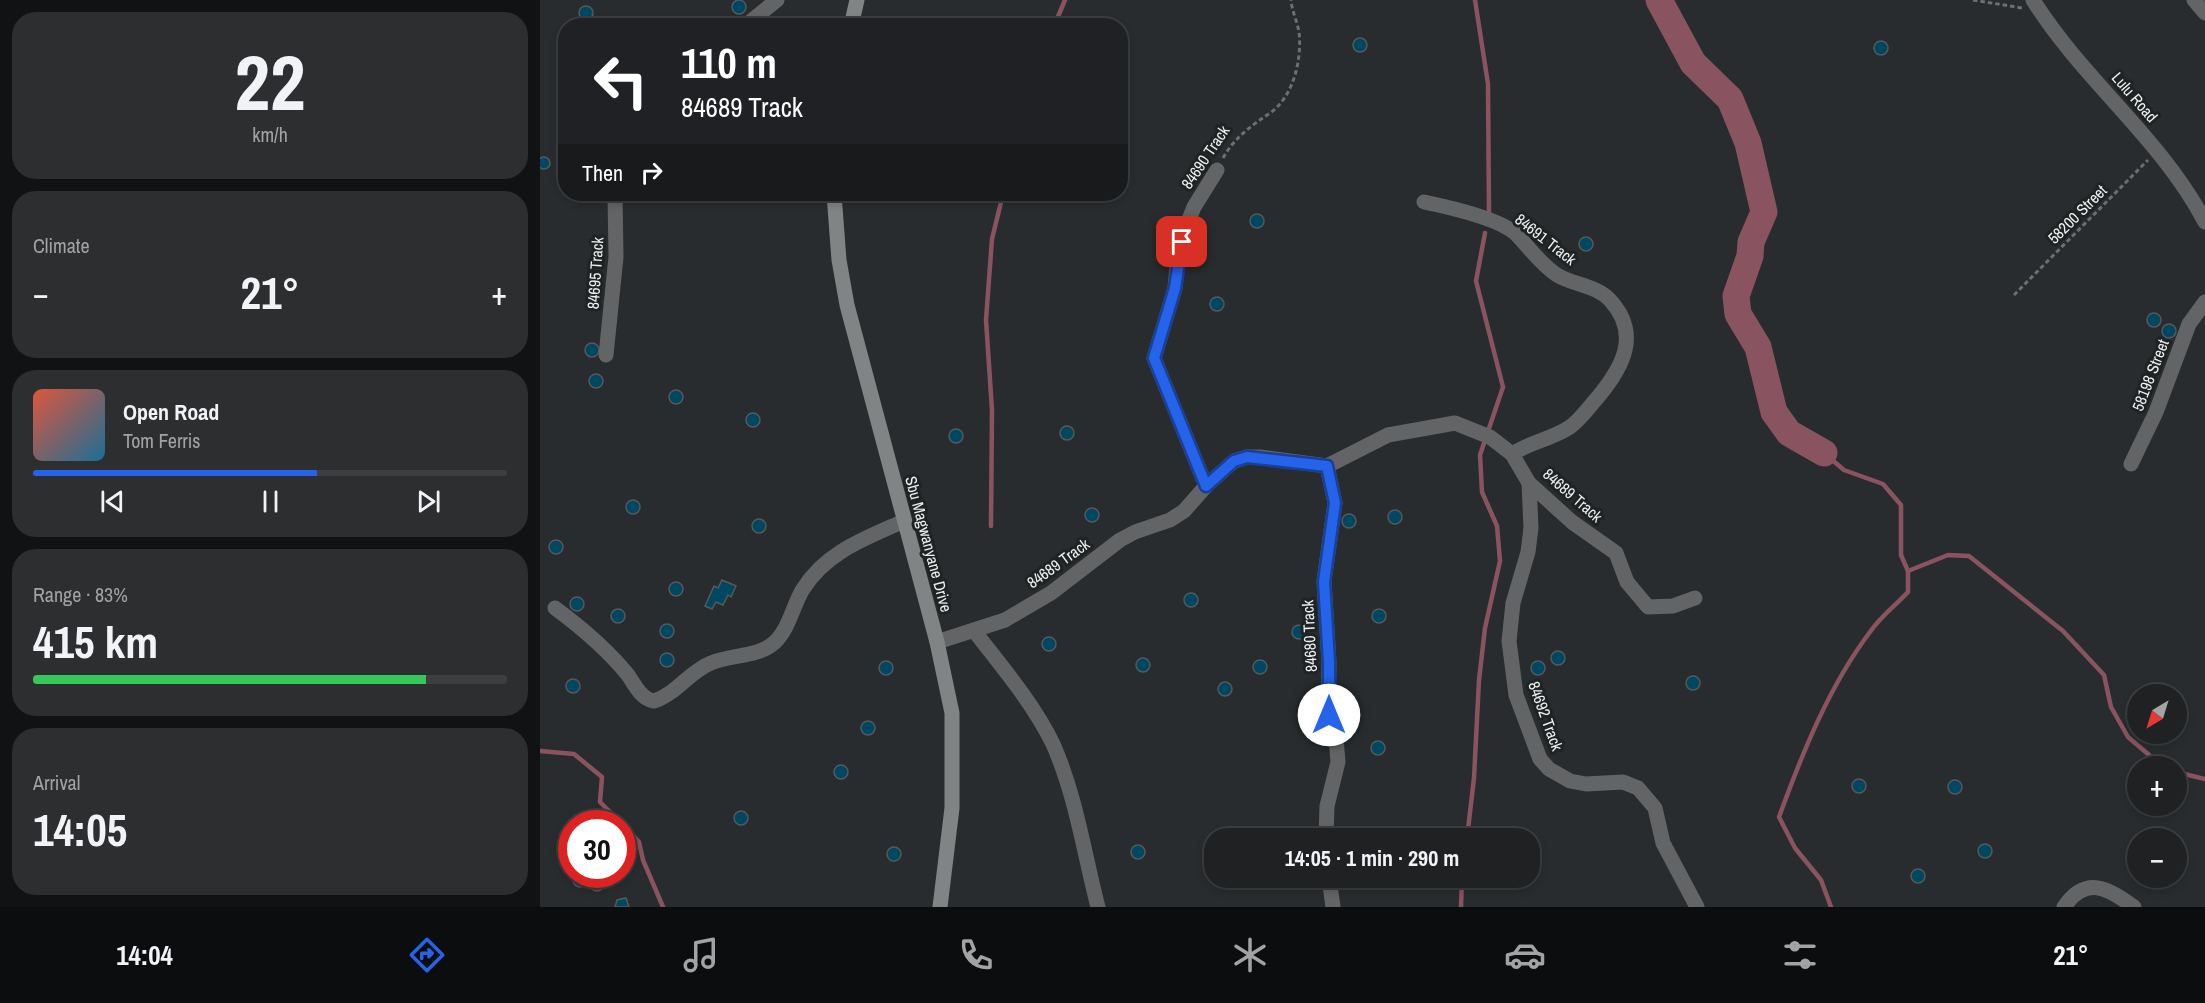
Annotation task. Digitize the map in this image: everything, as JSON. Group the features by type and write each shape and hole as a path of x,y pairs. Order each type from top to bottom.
{"main road":[{"path":"853,18 856,0"},
{"name":"Sbu Magwanyane Drive","path":"835,201 839,260 847,305 938,642 952,713 954,775 940,907"}],"street":[{"path":"755,18 777,0"},
{"path":"2194,0 2205,13"},
{"name":"Lulu Road","path":"2036,5 2180,178 2205,222"},
{"name":"84690 Track","path":"1206,486 1154,358 1175,288 1178,257 1186,227 1194,207 1217,170"},
{"name":"84695 Track","path":"606,355 616,257 615,201"},
{"name":"84691 Track","path":"1424,202 1453,208 1513,232 1542,263 1558,275 1587,286 1609,299 1625,326 1627,349 1622,365 1585,412 1561,432 1537,440 1512,454"},
{"name":"58198 Street","path":"2131,464 2156,412 2189,324 2205,302"},
{"name":"84689 Track","path":"938,642 975,632 1005,620 1052,593 1120,540 1177,516 1234,461 1247,457 1327,466 1388,435 1455,423 1490,437 1512,454 1529,483 1572,522 1616,553 1627,582 1648,607 1673,606 1695,598"},
{"name":"84680 Track","path":"1326,828 1327,806 1338,762 1336,738 1329,715 1329,662 1324,582 1335,503 1327,466"},
{"name":"84692 Track","path":"1529,483 1532,528 1528,552 1513,603 1509,641 1516,695 1540,759 1549,769 1570,782 1586,784 1623,782 1638,788 1655,808 1663,843 1697,907"},
{"path":"555,608 590,634 642,695 654,701 709,664 758,652 774,644 784,630 802,591 813,574 847,547 904,521"},
{"path":"975,632 1013,681 1054,747 1071,796 1098,907"},
{"path":"2064,907 2076,891 2087,887 2109,891 2134,907"},
{"path":"1330,888 1333,907"}],"path":[{"name":"84690 Track","path":"1217,170 1242,133 1277,107 1294,77 1300,49 1299,29 1290,0"},
{"path":"1973,0 2036,5"},
{"name":"58200 Street","path":"2014,295 2158,150"}],"building":[{"path":"736,0 742,0 746,7 742,14 736,14 732,10 732,4"},
{"path":"583,6 589,6 593,10 591,18 579,16 579,10"},
{"path":"1357,38 1363,38 1367,45 1363,52 1357,52 1353,48 1353,42"},
{"path":"1878,41 1884,41 1888,48 1884,55 1878,55 1874,51 1874,45"},
{"path":"542,157 550,161 546,169 540,167"},
{"path":"1254,214 1260,214 1264,221 1260,228 1254,228 1250,224 1250,218"},
{"path":"1583,237 1589,237 1593,244 1589,251 1583,251 1579,247 1579,241"},
{"path":"1214,297 1220,297 1224,304 1220,311 1214,311 1210,307 1210,301"},
{"path":"2151,313 2157,313 2161,320 2157,327 2151,327 2147,323 2147,317"},
{"path":"2166,324 2172,324 2176,331 2172,338 2166,338 2162,334 2162,328"},
{"path":"589,343 595,343 599,350 595,357 589,357 585,353 585,347"},
{"path":"593,374 599,374 603,381 599,388 593,388 589,384 589,378"},
{"path":"673,390 679,390 683,397 679,404 673,404 669,400 669,394"},
{"path":"750,413 756,413 760,420 756,427 750,427 746,423 746,417"},
{"path":"1064,426 1070,426 1074,433 1070,440 1064,440 1060,436 1060,430"},
{"path":"953,429 959,429 963,436 959,443 953,443 949,439 949,433"},
{"path":"630,500 636,500 640,507 636,514 630,514 626,510 626,504"},
{"path":"1089,508 1095,508 1099,515 1095,522 1089,522 1085,518 1085,512"},
{"path":"1392,510 1398,510 1402,517 1398,524 1392,524 1388,520 1388,514"},
{"path":"1346,514 1352,514 1356,521 1352,528 1346,528 1342,524 1342,518"},
{"path":"756,519 762,519 766,526 762,533 756,533 752,529 752,523"},
{"path":"553,540 559,540 563,547 559,554 553,554 549,550 549,544"},
{"path":"722,580 736,586 731,597 728,595 723,605 716,602 712,609 705,606 714,586 718,588"},
{"path":"673,582 679,582 683,589 679,596 673,596 669,592 669,586"},
{"path":"1188,593 1194,593 1198,600 1194,607 1188,607 1184,603 1184,597"},
{"path":"574,597 580,597 584,604 580,611 574,611 570,607 570,601"},
{"path":"615,609 621,609 625,616 621,623 615,623 611,619 611,613"},
{"path":"1376,609 1382,609 1386,616 1382,623 1376,623 1372,619 1372,613"},
{"path":"664,624 670,624 674,631 670,638 664,638 660,634 660,628"},
{"path":"1296,625 1302,625 1306,632 1302,639 1296,639 1292,635 1292,629"},
{"path":"1046,637 1052,637 1056,644 1052,651 1046,651 1042,647 1042,641"},
{"path":"1555,651 1561,651 1565,658 1561,665 1555,665 1551,661 1551,655"},
{"path":"664,653 670,653 674,660 670,667 664,667 660,663 660,657"},
{"path":"1140,658 1146,658 1150,665 1146,672 1140,672 1136,668 1136,662"},
{"path":"1257,660 1263,660 1267,667 1263,674 1257,674 1253,670 1253,664"},
{"path":"883,661 889,661 893,668 889,675 883,675 879,671 879,665"},
{"path":"1535,661 1541,661 1545,668 1541,675 1535,675 1531,671 1531,665"},
{"path":"1690,676 1696,676 1700,683 1696,690 1690,690 1686,686 1686,680"},
{"path":"570,679 576,679 580,686 576,693 570,693 566,689 566,683"},
{"path":"1222,682 1228,682 1232,689 1228,696 1222,696 1218,692 1218,686"},
{"path":"865,721 871,721 875,728 871,735 865,735 861,731 861,725"},
{"path":"1375,741 1381,741 1385,748 1381,755 1375,755 1371,751 1371,745"},
{"path":"838,765 844,765 848,772 844,779 838,779 834,775 834,769"},
{"path":"1856,779 1862,779 1866,786 1862,793 1856,793 1852,789 1852,783"},
{"path":"1952,780 1958,780 1962,787 1958,794 1952,794 1948,790 1948,784"},
{"path":"738,811 744,811 748,818 744,825 738,825 734,821 734,815"},
{"path":"1982,844 1988,844 1992,851 1988,858 1982,858 1978,854 1978,848"},
{"path":"1135,845 1141,845 1145,852 1141,859 1135,859 1131,855 1131,849"},
{"path":"891,847 897,847 901,854 897,861 891,861 887,857 887,851"},
{"path":"1915,869 1921,869 1925,876 1921,883 1915,883 1911,879 1911,873"},
{"path":"591,888 603,888 600,891"},
{"path":"626,898 629,907 615,907 617,900"}],"waterway":[{"path":"1057,18 1065,0"},
{"path":"1475,0 1488,84 1489,215"},
{"path":"1659,0 1693,63 1730,99 1748,143 1764,212 1751,242 1750,256 1736,296 1738,314 1758,347 1774,412 1789,433 1824,453"},
{"path":"991,526 992,410 986,320 992,239 1001,201"},
{"path":"1468,828 1485,628 1500,561 1497,526 1482,492 1480,455 1503,387 1476,281 1485,233"},
{"path":"1824,453 1844,470 1883,484 1901,505 1901,555 1908,571 1908,592 1874,627 1855,653 1829,698 1807,745 1779,817 1795,848 1821,880 1831,907"},
{"path":"1908,571 1948,555 1969,556 2063,631 2104,675 2111,707 2128,737 2150,756"},
{"path":"540,751 574,754 602,777 600,802 608,810"},
{"path":"2187,775 2205,779"},
{"path":"636,839 663,907"},
{"path":"1461,907 1462,888"}],"route":[{"path":"1182,242 1175,288 1154,358 1206,486 1234,461 1247,457 1327,466 1335,503 1324,582 1329,662 1329,715"}]}
